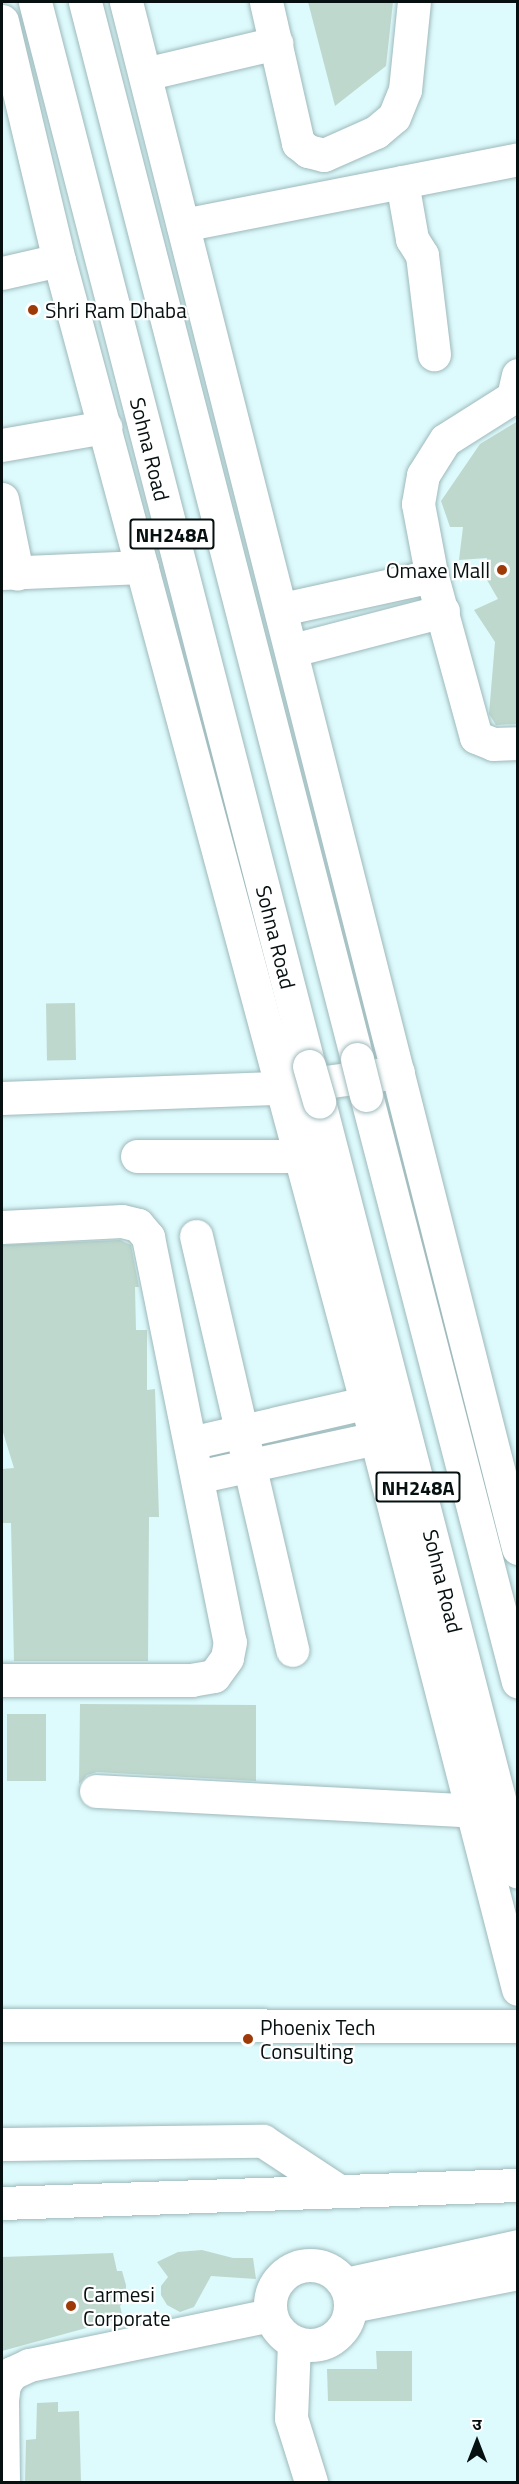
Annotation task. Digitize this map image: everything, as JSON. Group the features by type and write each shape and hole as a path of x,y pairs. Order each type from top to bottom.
{"main road":[{"name":"Sohna Road","path":"35,2 518,1872"},
{"name":"NH248A","path":"85,2 518,1682"},
{"path":"126,2 293,650 518,1548"},
{"path":"266,2 298,143 308,151 324,155 376,132 394,117 405,90 414,2"},
{"path":"2,21 60,260 364,1403 376,1438 518,1989"},
{"path":"145,74 276,43"},
{"path":"183,225 518,159"},
{"path":"402,182 412,239 422,255 434,354"},
{"path":"2,273 60,260"},
{"path":"518,375 513,398 445,440 423,475 418,504 431,573 476,737 493,744 518,743"},
{"path":"2,445 105,427"},
{"path":"2,499 9,573 142,567"},
{"path":"282,609 419,579 431,573"},
{"path":"293,650 443,611"},
{"path":"2,1098 281,1088 398,1072"},
{"path":"137,1156 299,1156"},
{"path":"2,1227 122,1221 138,1225 148,1237 230,1642 227,1658 214,1676 192,1680 2,1680"},
{"path":"196,1236 244,1433 292,1650"},
{"path":"190,1443 244,1433 364,1403"},
{"path":"196,1477 251,1467 376,1438"},
{"path":"96,1791 472,1811"},
{"path":"2,2025 518,2026"},
{"path":"2,2144 263,2141 339,2191"},
{"path":"2,2202 518,2185"},
{"path":"348,2295 518,2246"},
{"path":"300,2266 325,2268 348,2295 348,2320 332,2340 313,2346 294,2343 283,2336 270,2315 272,2290 284,2275 300,2266"},
{"path":"348,2295 518,2273"},
{"path":"3,2482 2,2400 4,2384 12,2373 29,2366 270,2315"},
{"path":"294,2343 291,2418 312,2482"}],"building":[{"path":"308,2 393,2 386,66 335,106"},
{"name":"Omaxe Mall","path":"518,421 518,724 496,725 489,714 495,642 474,610 498,599 487,580 487,558 459,560 463,527 450,527 441,501 480,444"},
{"path":"75,1003 76,1060 47,1060 46,1004"},
{"path":"120,1240 131,1245 139,1287 135,1287 136,1330 147,1330 147,1390 155,1389 159,1517 149,1517 148,1661 14,1661 11,1523 2,1523 2,1469 14,1468 2,1429 2,1245"},
{"path":"80,1704 256,1705 256,1781 97,1772 87,1775 79,1784"},
{"path":"7,1714 46,1714 46,1781 7,1781"},
{"path":"202,2250 233,2258 253,2258 256,2279 211,2276 194,2307 180,2312 167,2305 161,2295 161,2286 168,2277 157,2262 178,2252"},
{"path":"113,2253 117,2271 122,2271 126,2285 126,2299 120,2306 123,2318 2,2351 2,2257"},
{"path":"376,2351 412,2351 412,2401 328,2401 327,2369 377,2369"},
{"path":"58,2402 58,2412 79,2411 81,2482 25,2482 26,2440 36,2439 37,2403"}],"place":[{"name":"Shri Ram Dhaba","path":"33,310"},
{"name":"Omaxe Mall","path":"502,570"},
{"name":"Phoenix Tech Consulting","path":"248,2039"},
{"name":"Carmesi Corporate","path":"71,2306"}]}
